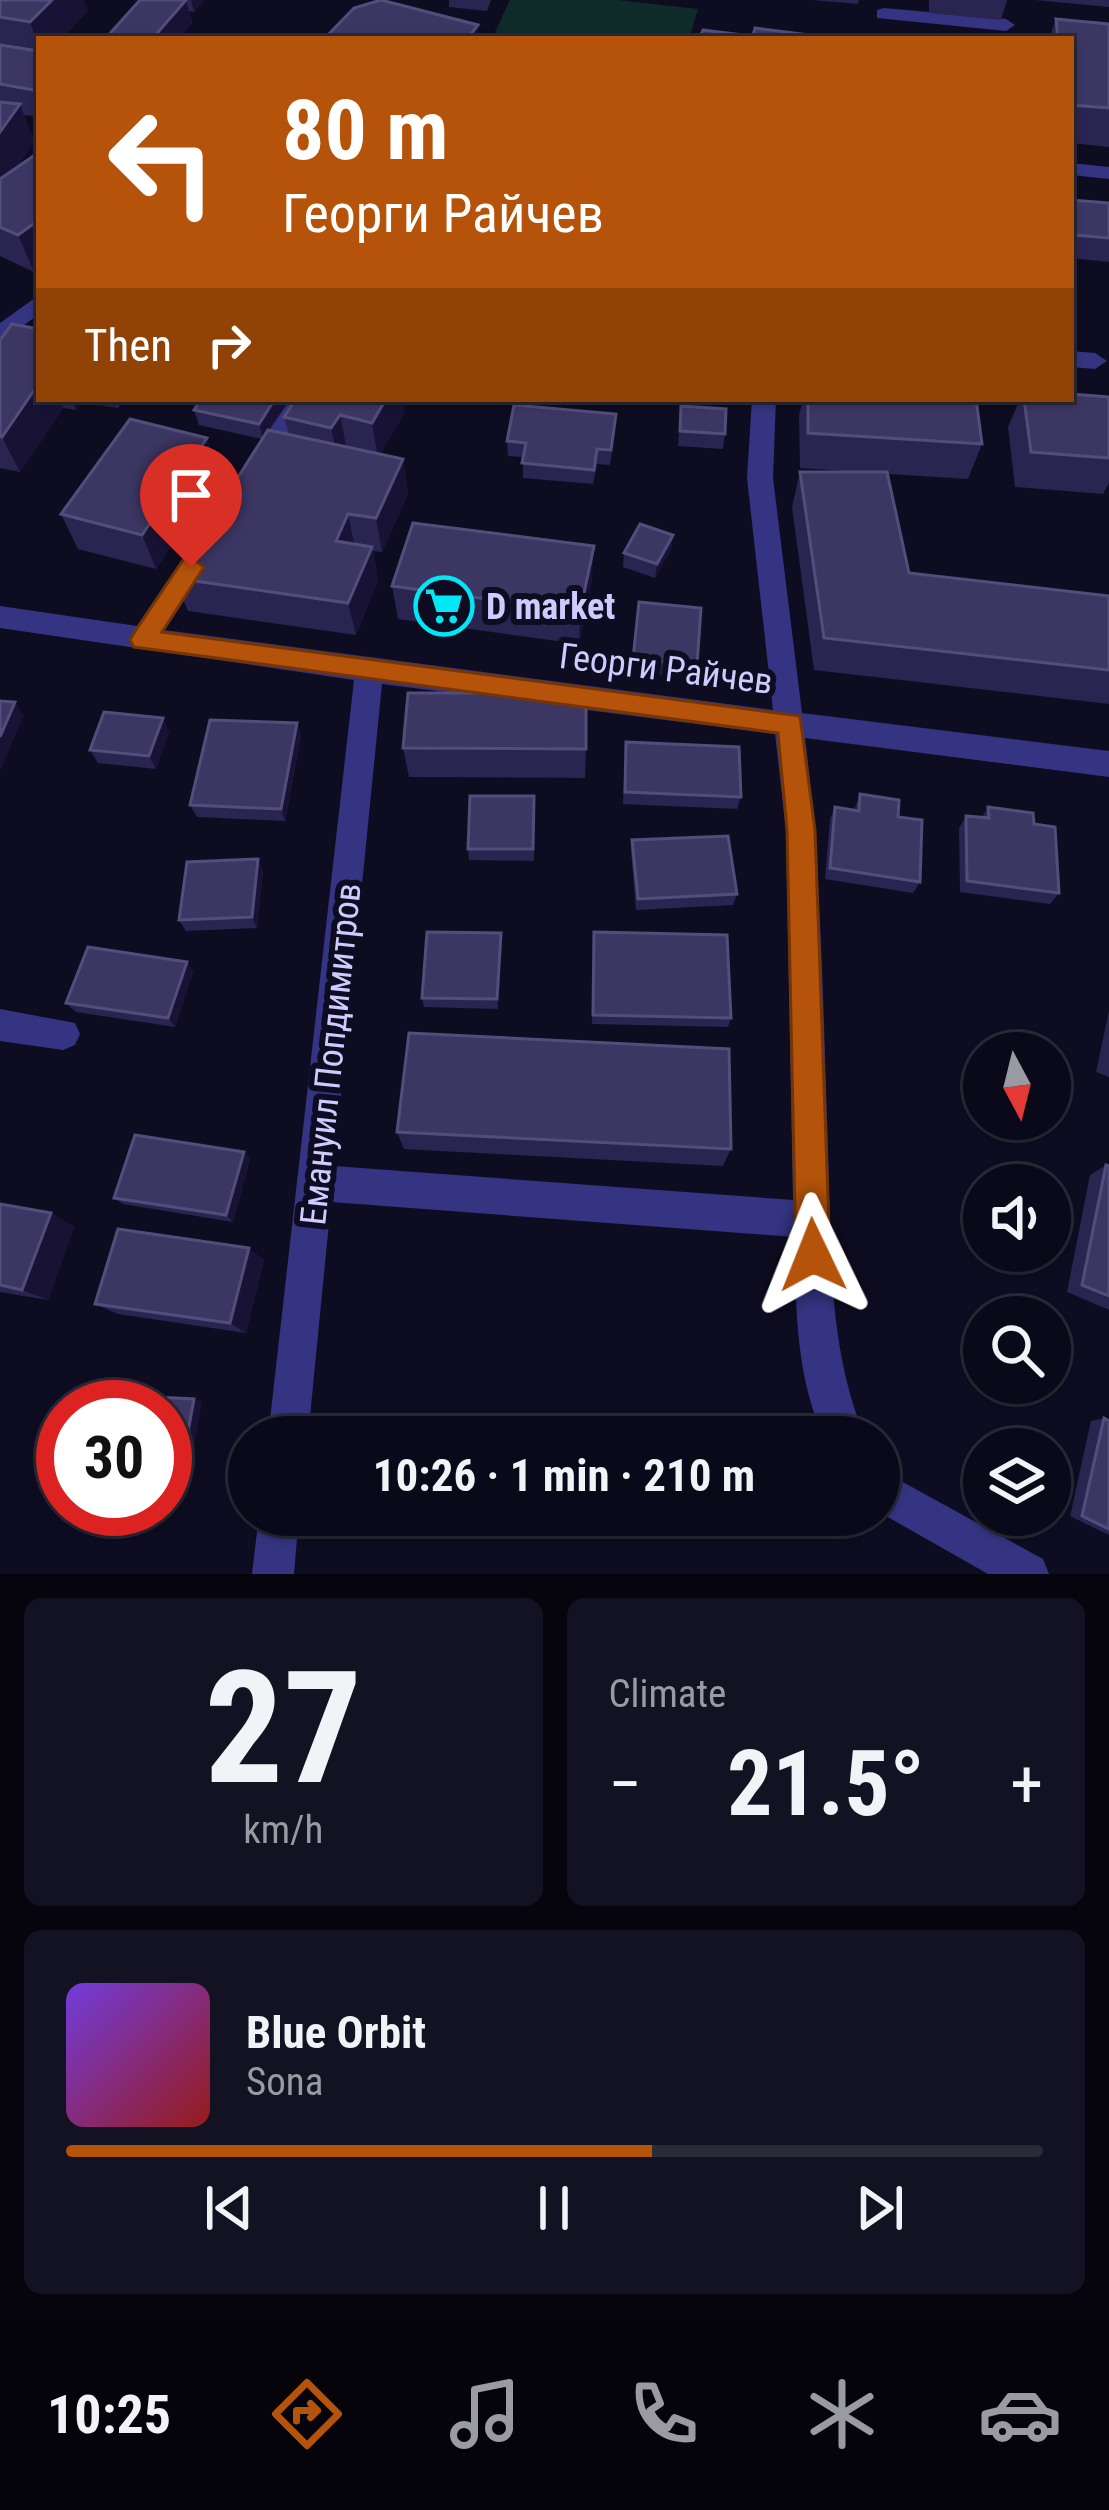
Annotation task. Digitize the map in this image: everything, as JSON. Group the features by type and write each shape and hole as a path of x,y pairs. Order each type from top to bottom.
{"street":[{"path":"886,7 1006,25"},
{"path":"1074,169 1109,173"},
{"path":"0,335 36,305"},
{"path":"240,494 301,402"},
{"path":"764,402 760,478 801,830 815,1326 835,1416"},
{"path":"143,640 215,530"},
{"name":"Георги Райчев","path":"0,617 369,670 1109,764"},
{"name":"Емануил Попдимитров","path":"290,1416 369,670"},
{"path":"0,1024 63,1034"},
{"path":"318,1183 812,1220"},
{"path":"900,1501 1028,1574"},
{"path":"273,1574 278,1536"}],"green space":[{"path":"510,0 619,0 698,9 690,36 510,36 495,32"}],"building":[{"path":"0,0 52,0 30,22 0,17"},
{"path":"140,0 186,0 155,36 108,36"},
{"path":"381,0 478,25 469,36 327,36 354,8"},
{"path":"1056,19 1109,24 1109,108 1074,105 1074,36 1058,36"},
{"path":"755,28 818,36 753,36"},
{"path":"703,30 752,36 700,36"},
{"path":"0,45 36,51 36,90 0,84"},
{"path":"0,102 20,104 0,132"},
{"path":"36,154 36,222 18,235 0,227 0,179"},
{"path":"1074,200 1109,203 1109,238 1075,235"},
{"path":"12,324 36,328 36,387 2,437 0,436 0,340"},
{"path":"1074,394 1109,397 1109,458 1031,452 1024,402 1074,402"},
{"path":"199,402 273,402 259,424 194,410"},
{"path":"294,402 384,402 372,423 340,415 331,428 284,417"},
{"path":"808,402 976,402 982,444 808,433"},
{"path":"514,405 616,414 611,450 597,449 594,470 522,463 526,443 507,441"},
{"path":"681,406 726,409 725,434 680,431"},
{"path":"130,419 207,438 142,535 61,514"},
{"path":"268,430 403,459 376,518 348,514 336,541 372,547 348,603 174,578"},
{"path":"800,472 887,472 909,573 1109,596 1109,670 824,638"},
{"path":"413,523 594,546 580,612 392,586"},
{"path":"640,524 673,535 657,564 624,553"},
{"path":"639,602 701,608 697,665 633,659"},
{"path":"408,693 586,693 586,749 403,748"},
{"path":"0,701 15,702 0,737"},
{"path":"104,712 163,718 149,756 90,750"},
{"path":"210,720 297,723 281,809 190,805"},
{"path":"626,742 739,747 741,797 625,792"},
{"path":"860,794 899,800 898,817 922,820 920,882 830,868 835,807 859,811"},
{"path":"470,796 534,796 533,849 468,849"},
{"path":"988,807 1033,813 1034,824 1055,827 1059,893 967,881 966,816 989,818"},
{"path":"728,836 737,894 638,899 632,840"},
{"path":"258,859 252,917 179,920 187,862"},
{"path":"427,932 501,933 497,999 422,998"},
{"path":"594,932 727,935 731,1018 593,1015"},
{"path":"88,947 187,962 168,1018 66,1003"},
{"path":"409,1033 729,1049 731,1149 397,1132"},
{"path":"135,1135 244,1152 226,1215 114,1198"},
{"path":"1109,1166 1109,1296 1082,1285"},
{"path":"0,1204 51,1213 22,1290 0,1285"},
{"path":"118,1229 249,1248 230,1323 95,1304"},
{"path":"1104,1418 1109,1421 1109,1529 1082,1516"}],"place":[{"name":"D market","path":"444,606"}],"route":[{"path":"191,567 143,640 790,723 801,830 813,1255"}]}
